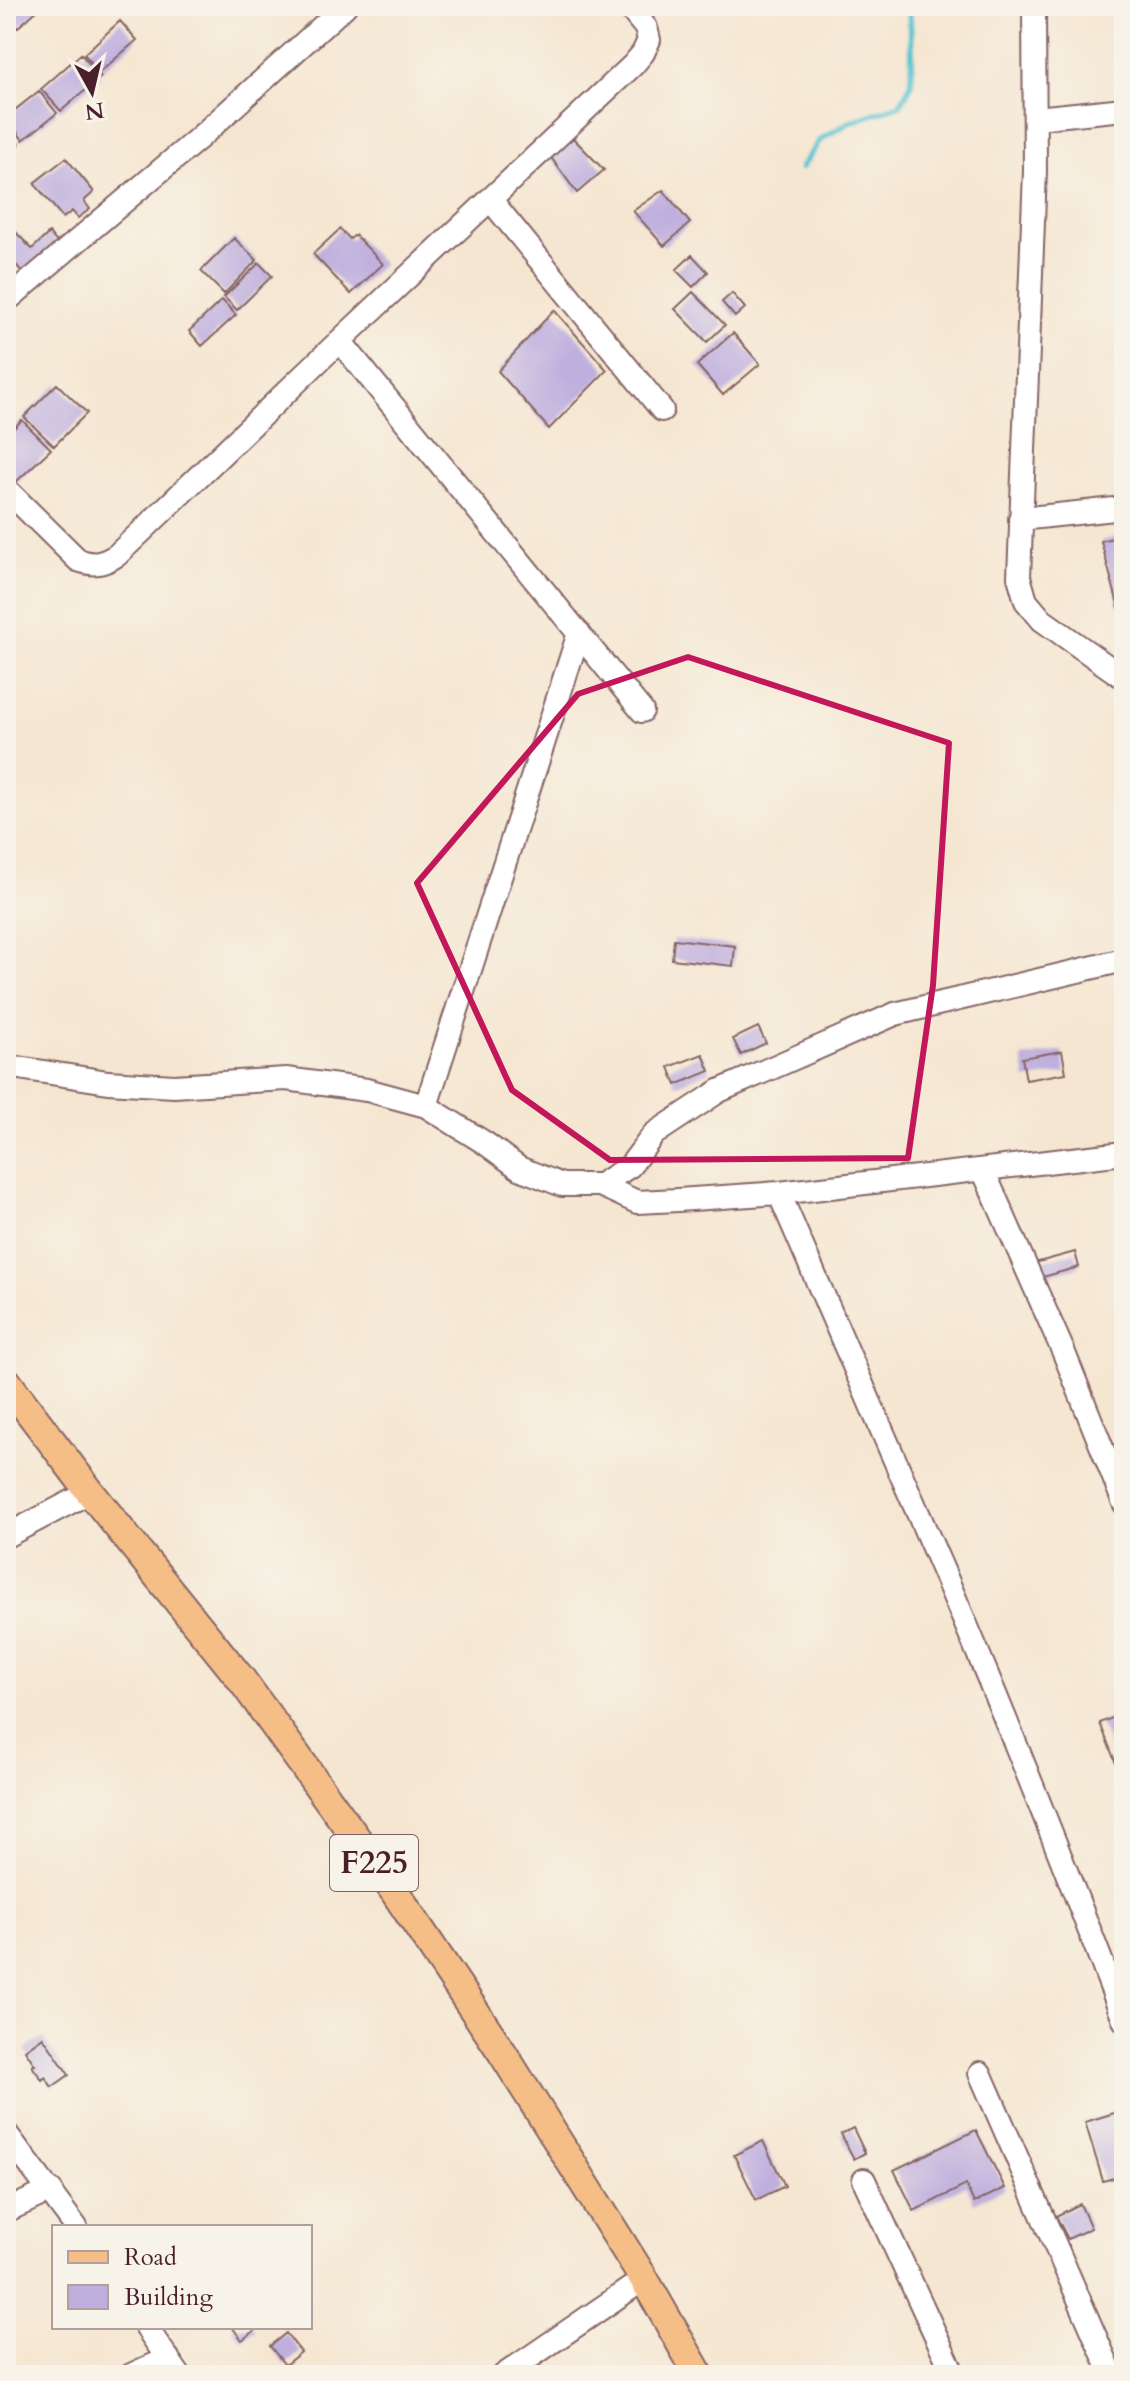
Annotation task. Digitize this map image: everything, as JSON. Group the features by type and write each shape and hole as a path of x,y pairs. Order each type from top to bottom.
{"main road":[{"name":"F225","path":"6,1381 90,1492 241,1679 395,1892 502,2052 644,2279 699,2375"}],"street":[{"path":"6,301 199,138 345,6"},
{"path":"6,489 78,560 89,564 105,562 117,555 643,53 649,40 646,28 628,6"},
{"path":"1034,6 1036,118 1019,577 1026,601 1042,620 1124,678"},
{"path":"1036,118 1124,109"},
{"path":"490,199 662,410"},
{"path":"340,341 642,711"},
{"path":"1020,519 1124,508"},
{"path":"426,1106 579,633"},
{"path":"600,1185 630,1166 654,1134 719,1091 895,1014 1124,960"},
{"path":"6,1066 108,1082 174,1086 286,1079 367,1090 426,1106 519,1168 562,1185 600,1185 637,1202 779,1193 1124,1153"},
{"path":"983,1170 1064,1353 1124,1503"},
{"path":"779,1193 939,1561 1057,1847 1124,2020"},
{"path":"6,1536 90,1492"},
{"path":"980,2073 1112,2375"},
{"path":"6,2133 75,2225"},
{"path":"864,2180 954,2375"},
{"path":"6,2211 51,2190"},
{"path":"504,2375 644,2279"},
{"path":"131,2375 174,2367 147,2329"}],"highlighted area":[{"path":"688,657 949,743 933,985 908,1158 610,1160 512,1090 417,883 578,694"}],"building":[{"path":"17,6 40,8 17,28 7,16"},
{"path":"120,21 137,40 100,72 84,54"},
{"path":"81,54 101,77 61,111 41,89"},
{"path":"39,91 57,113 23,140 6,117"},
{"path":"6,130 19,144 6,156"},
{"path":"573,138 604,170 577,193 550,156"},
{"path":"66,158 94,192 84,201 90,209 78,218 72,211 63,218 34,183"},
{"path":"663,190 690,223 664,246 633,211"},
{"path":"10,226 32,249 49,233 62,248 29,279 6,254 6,229"},
{"path":"340,229 350,239 355,235 383,264 351,294 313,254"},
{"path":"234,238 257,260 224,294 201,271"},
{"path":"692,255 708,272 693,287 676,270"},
{"path":"259,263 272,276 237,310 224,297"},
{"path":"693,292 725,325 707,342 675,309"},
{"path":"732,293 745,308 735,317 722,302"},
{"path":"222,300 236,315 202,346 189,331"},
{"path":"554,310 607,370 549,429 498,371"},
{"path":"733,333 760,364 723,395 697,365"},
{"path":"57,384 87,413 54,446 24,417"},
{"path":"22,420 51,449 16,482 6,472 6,436"},
{"path":"1124,535 1124,606 1119,608 1101,541"},
{"path":"674,939 735,946 733,966 672,959"},
{"path":"758,1027 766,1043 741,1055 733,1039"},
{"path":"1062,1051 1066,1073 1026,1080 1022,1058"},
{"path":"703,1054 710,1071 676,1085 669,1067"},
{"path":"1075,1252 1079,1267 1039,1278 1035,1263"},
{"path":"1124,1713 1124,1763 1117,1766 1100,1723"},
{"path":"43,2037 69,2075 52,2087 45,2077 42,2080 25,2050"},
{"path":"1124,2110 1124,2175 1103,2181 1085,2122"},
{"path":"853,2128 865,2153 854,2159 841,2134"},
{"path":"976,2130 1005,2188 974,2203 966,2185 914,2211 894,2170"},
{"path":"763,2141 785,2186 756,2200 734,2155"},
{"path":"1080,2204 1091,2228 1068,2239 1056,2216"},
{"path":"234,2329 255,2329 256,2330 242,2340"},
{"path":"286,2333 301,2352 285,2365 270,2346"}],"waterway":[{"path":"801,168 820,140 850,122 900,105 911,85 909,6"}]}
